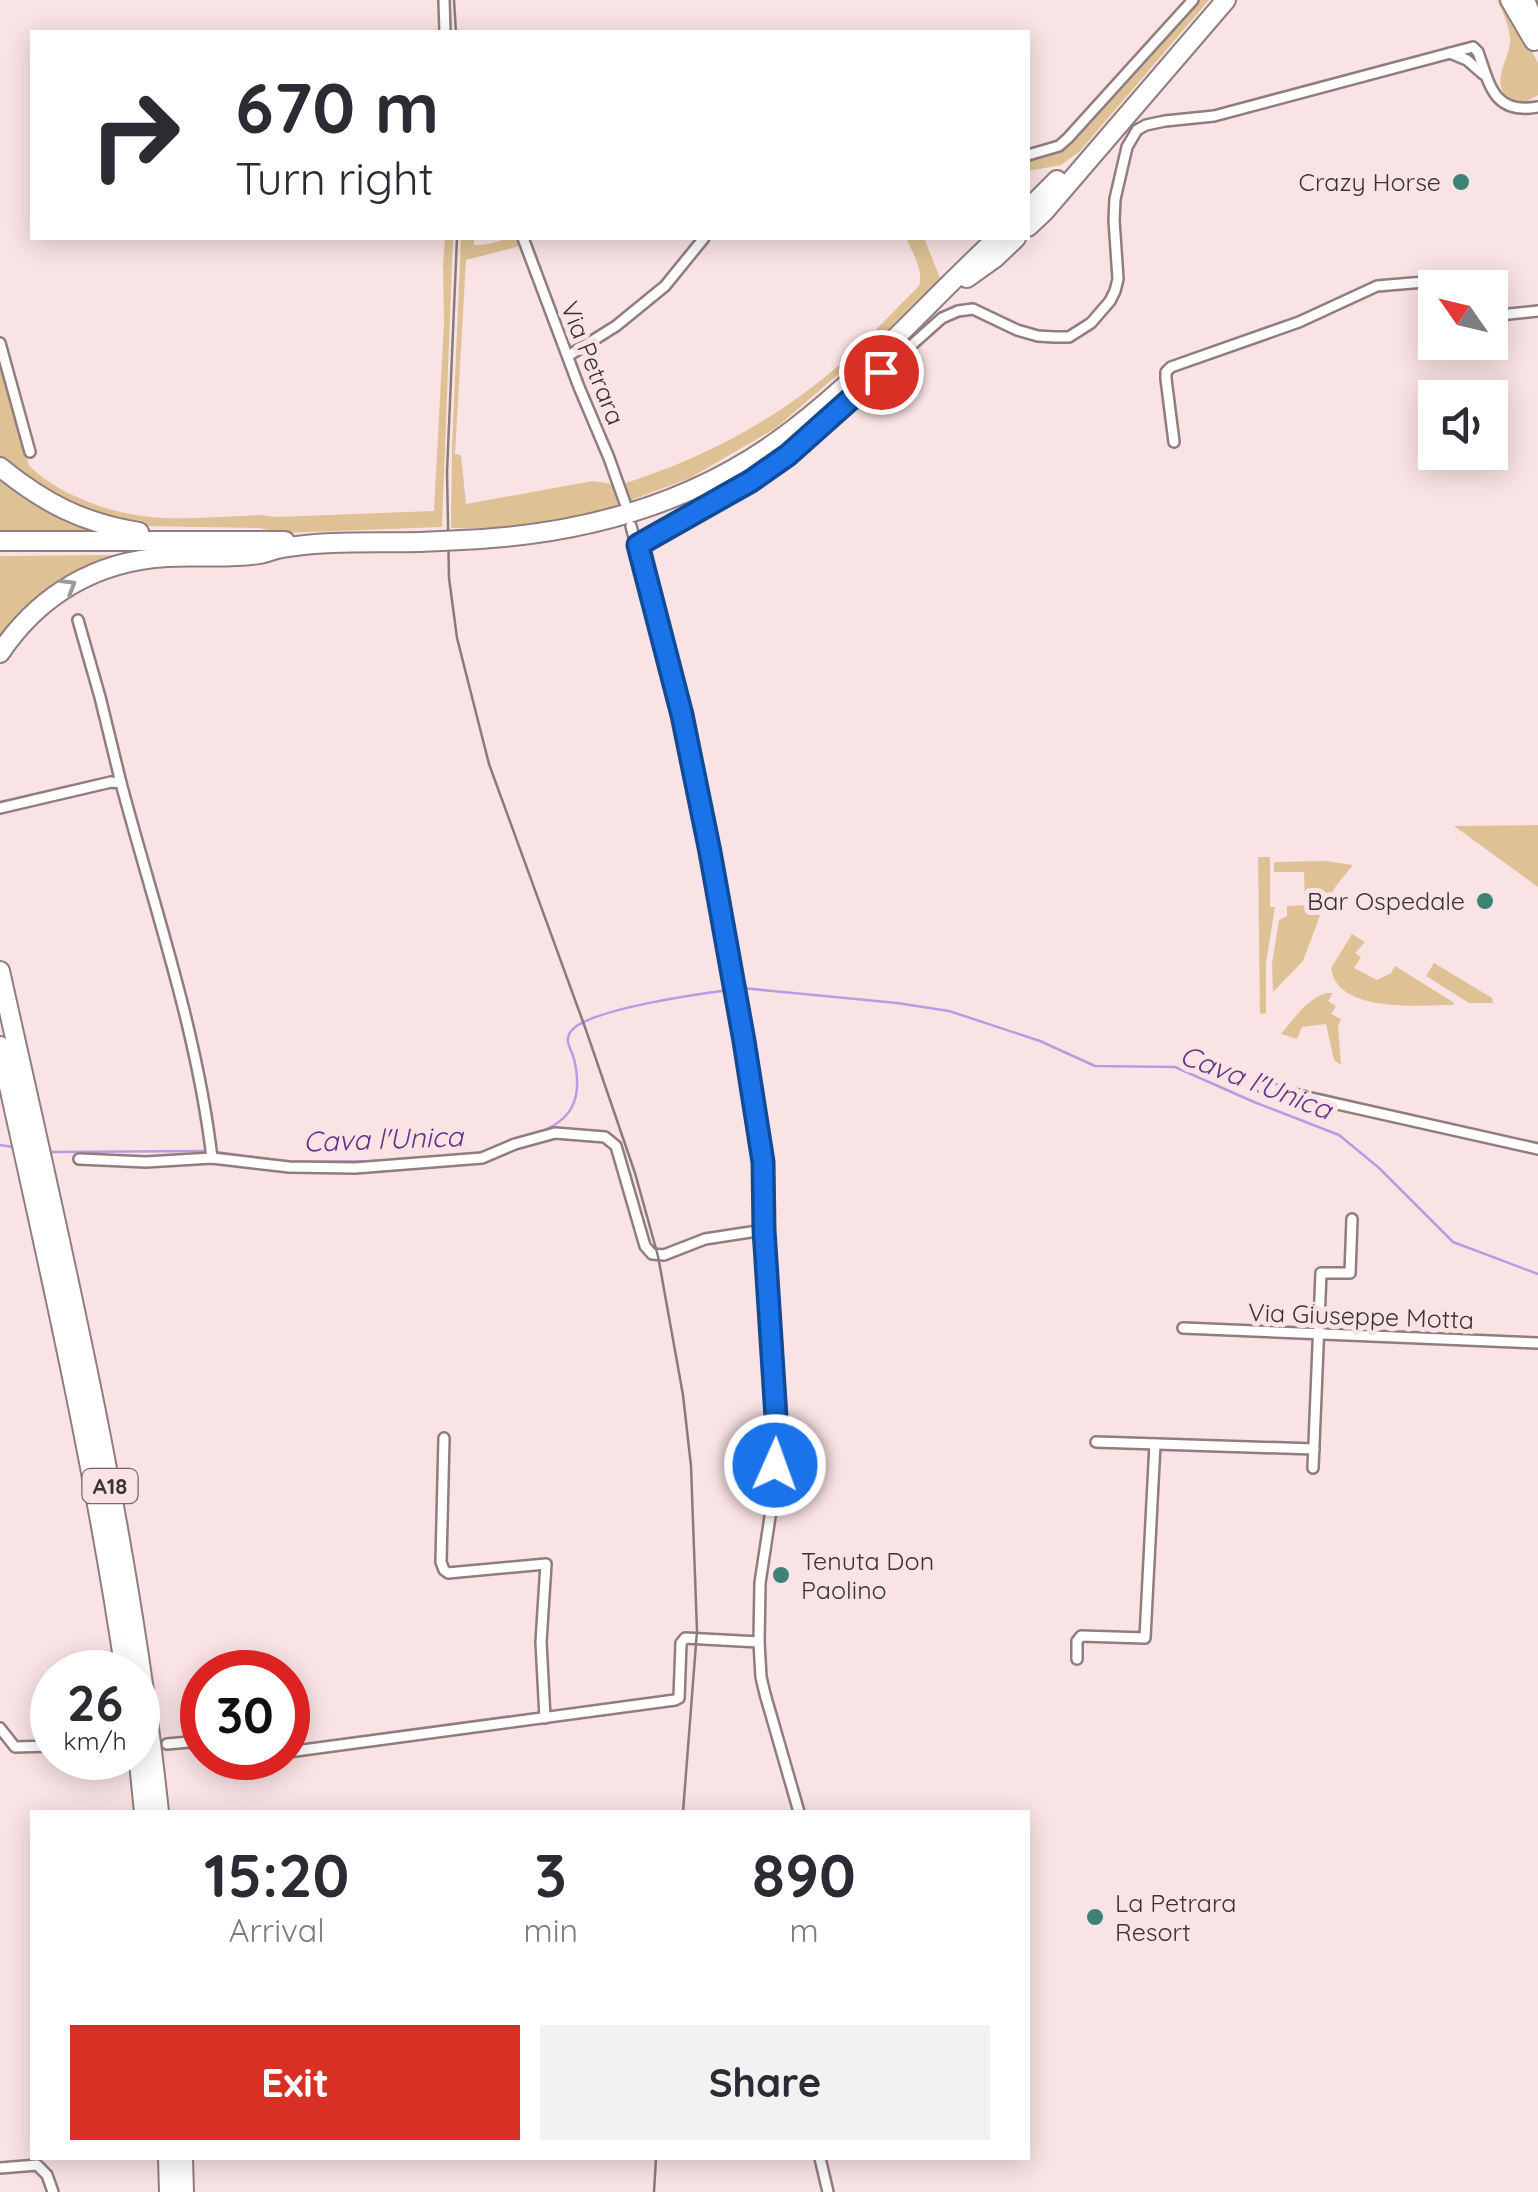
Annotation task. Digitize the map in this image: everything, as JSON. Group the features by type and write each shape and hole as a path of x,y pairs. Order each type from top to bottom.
{"highway":[{"path":"1030,207 1071,167 1217,0"},
{"path":"1030,225 1226,0"},
{"path":"1513,0 1537,38"},
{"path":"1030,216 1076,172"},
{"path":"0,552 280,548 462,540 534,534 594,523 656,504 737,467 824,405 994,240"},
{"path":"956,286 1005,240"},
{"path":"919,315 1014,240"},
{"path":"0,467 46,501 96,523 154,534 249,541"},
{"path":"0,541 282,540 330,544"},
{"path":"0,654 25,620 46,600 92,573 137,560 260,554 280,548"},
{"path":"0,970 28,1136"},
{"path":"0,1046 34,1161"},
{"name":"A18","path":"34,1161 123,1650"},
{"name":"A18","path":"34,1161 95,1407 124,1558 159,1810"},
{"path":"141,1780 144,1810"},
{"path":"168,2160 169,2192"},
{"path":"183,2160 184,2192"}],"main road":[{"path":"1526,0 1537,38"}],"street":[{"path":"444,0 445,30"},
{"path":"1030,153 1059,146 1068,138 1193,0"},
{"path":"638,545 751,481 788,455 942,318 974,309 1038,336 1070,336 1091,323 1110,300 1118,279 1116,199 1126,147 1137,130 1146,125 1214,116 1473,47 1502,104 1538,107"},
{"name":"Via Petrara","path":"524,240 625,504"},
{"path":"568,356 616,326 665,286 702,240"},
{"path":"1174,442 1166,380 1171,367 1299,322 1376,286 1418,282"},
{"path":"1508,314 1538,312"},
{"path":"0,342 30,452"},
{"path":"632,526 682,715 710,852 763,1162 777,1433 760,1583 761,1678 799,1810"},
{"path":"78,620 171,956 212,1158"},
{"path":"0,808 111,782 121,783"},
{"path":"1262,1087 1538,1149"},
{"path":"79,1159 146,1162 212,1158 288,1167 356,1168 482,1158 554,1133 605,1137 616,1146 645,1246 652,1254 678,1252 705,1239 764,1230"},
{"path":"1314,1468 1321,1272 1350,1274 1352,1218"},
{"name":"Via Giuseppe Motta","path":"1183,1328 1538,1344"},
{"path":"444,1438 444,1570 546,1564 541,1642 545,1718"},
{"path":"1096,1442 1314,1450"},
{"path":"1077,1659 1077,1641 1081,1636 1145,1638 1155,1444"},
{"path":"310,1749 675,1700 679,1698 681,1643 685,1638 759,1642"},
{"path":"0,1728 15,1747 30,1747"},
{"path":"168,1744 180,1743"},
{"path":"820,2160 828,2192"},
{"path":"0,2168 36,2166 46,2175 53,2192"}],"shaded area":[{"path":"1196,0 1209,0 1079,152 1061,165 1030,171 1030,158 1069,144"},
{"path":"1497,0 1504,0 1538,63 1538,95 1524,102 1509,98 1501,85 1510,38"},
{"path":"445,240 453,240 442,527 283,533 259,528 143,526 112,520 47,493 0,459 0,357 29,466 59,488 94,504 167,518 434,511 444,323"},
{"path":"461,240 474,240 474,245 518,240 521,246 466,260 455,454 461,455 466,504 593,481 612,484 618,506 535,523 451,528"},
{"path":"907,240 925,240 942,283 776,428 690,478 629,501 623,484 680,463 759,424 831,372 919,286 919,268"},
{"path":"0,471 120,533 0,534"},
{"path":"118,555 83,569 52,588 0,641 0,556"},
{"path":"1538,825 1538,887 1454,826"},
{"path":"1258,857 1270,857 1270,907 1275,907 1266,963 1266,1013 1260,1014"},
{"path":"1274,862 1353,865 1322,910 1303,961 1273,992 1272,964 1279,920 1287,916 1287,906 1305,905 1304,872 1274,872"},
{"path":"1352,934 1365,942 1355,953 1361,957 1354,968 1377,980 1391,973 1395,966 1454,1005 1382,1004 1348,993 1337,983 1331,968"},
{"path":"1434,963 1492,998 1493,1003 1469,1003 1426,976"},
{"path":"1333,993 1328,1001 1336,1006 1331,1014 1341,1019 1341,1065 1334,1060 1326,1024 1302,1027 1297,1039 1281,1034 1307,1004"}],"waterway":[{"name":"Cava l'Unica","path":"742,988 949,1011 1040,1041 1095,1066 1175,1067 1339,1135 1378,1167 1453,1242 1538,1274"},
{"name":"Cava l'Unica","path":"531,1135 565,1117 575,1098 577,1074 568,1041 572,1030 583,1022 622,1009 729,990"},
{"name":"Cava l'Unica","path":"0,1145 13,1147"},
{"name":"Cava l'Unica","path":"51,1152 208,1151"},
{"name":"Cava l'Unica","path":"216,1152 289,1162 382,1161"}],"railway":[{"path":"454,0 456,30"},
{"path":"457,240 447,472 449,578 457,638 489,764 635,1173 658,1256 683,1395 691,1466 697,1631 683,1810"},
{"path":"654,2192 656,2160"}],"place":[{"name":"Crazy Horse","path":"1461,182"},
{"name":"Bar Ospedale","path":"1485,901"},
{"name":"Tenuta Don Paolino","path":"781,1575"},
{"name":"La Petrara Resort","path":"1095,1917"}],"route":[{"path":"775,1465 777,1433 763,1162 710,852 682,715 638,545 751,481 788,455 881,372"}]}
